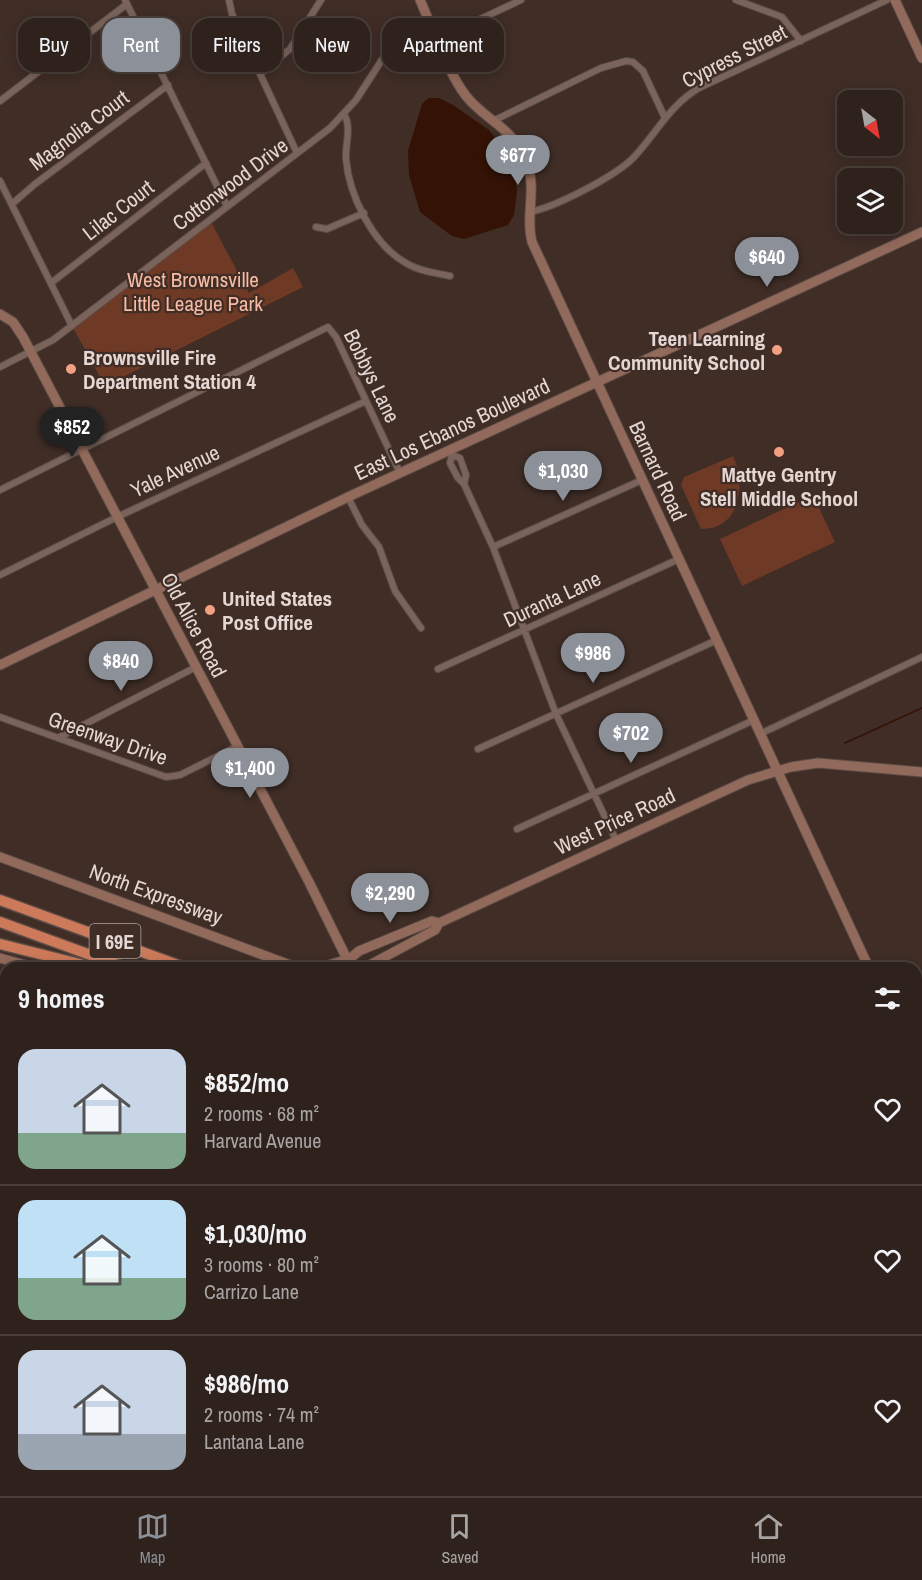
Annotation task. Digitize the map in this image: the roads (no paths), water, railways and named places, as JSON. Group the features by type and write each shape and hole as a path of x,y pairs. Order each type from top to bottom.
{"highway":[{"name":"I 69E","path":"0,898 170,962"},
{"name":"I 69E","path":"0,922 110,962"},
{"path":"0,944 72,962"}],"street":[{"path":"229,0 231,14 297,153"},
{"path":"260,74 290,49 321,0"},
{"name":"Barnard Road","path":"420,0 428,18"},
{"name":"Cottonwood Drive","path":"475,18 521,0"},
{"path":"736,0 782,17 801,41"},
{"name":"Cypress Street","path":"529,212 564,198 618,171 635,156 682,99 699,88 887,0"},
{"path":"895,0 922,58"},
{"path":"0,101 126,2 227,206"},
{"name":"Cottonwood Drive","path":"0,367 31,352 72,326 297,153 344,114 382,59"},
{"path":"495,120 601,68 626,61 633,62 643,71 665,118"},
{"name":"Barnard Road","path":"454,72 465,95 512,136 527,164 532,183 529,212 532,242 866,962"},
{"name":"Magnolia Court","path":"12,204 35,184 168,85"},
{"path":"344,114 349,129 346,143 348,172 364,213 383,244 397,258 420,270 450,276"},
{"name":"Lilac Court","path":"51,283 206,163"},
{"path":"0,181 72,326"},
{"path":"316,227 327,229 364,213"},
{"name":"East Los Ebanos Boulevard","path":"0,665 348,497 450,453 597,382 922,232"},
{"name":"Old Alice Road","path":"0,314 17,327 31,352 347,962"},
{"name":"Bobbys Lane","path":"82,449 328,327 336,337 400,473"},
{"name":"Yale Avenue","path":"0,575 117,517 366,401"},
{"path":"0,490 82,449"},
{"path":"450,453 460,458 466,475 464,484 493,547 556,714 616,840"},
{"path":"493,547 642,480"},
{"path":"348,497 362,525 379,547 394,591 421,628"},
{"name":"Duranta Lane","path":"438,669 679,559"},
{"path":"478,749 717,640"},
{"path":"760,734 922,657"},
{"path":"57,738 196,668"},
{"name":"Greenway Drive","path":"0,717 166,777 180,775 236,747"},
{"path":"518,829 754,720"},
{"name":"West Price Road","path":"349,962 359,951 432,921 439,923 748,780 778,770 818,763 922,772"},
{"name":"North Expressway","path":"0,856 282,962"},
{"path":"374,962 435,930 439,923"}],"waterway":[{"path":"845,743 922,708"}],"place":[{"name":"Teen Learning Community School","path":"777,350"},
{"name":"Brownsville Fire Department Station 4","path":"71,369"},
{"name":"Mattye Gentry Stell Middle School","path":"779,452"},
{"name":"United States Post Office","path":"210,610"}],"park label":[{"name":"West Brownsville Little League Park","path":"193,291"}]}
